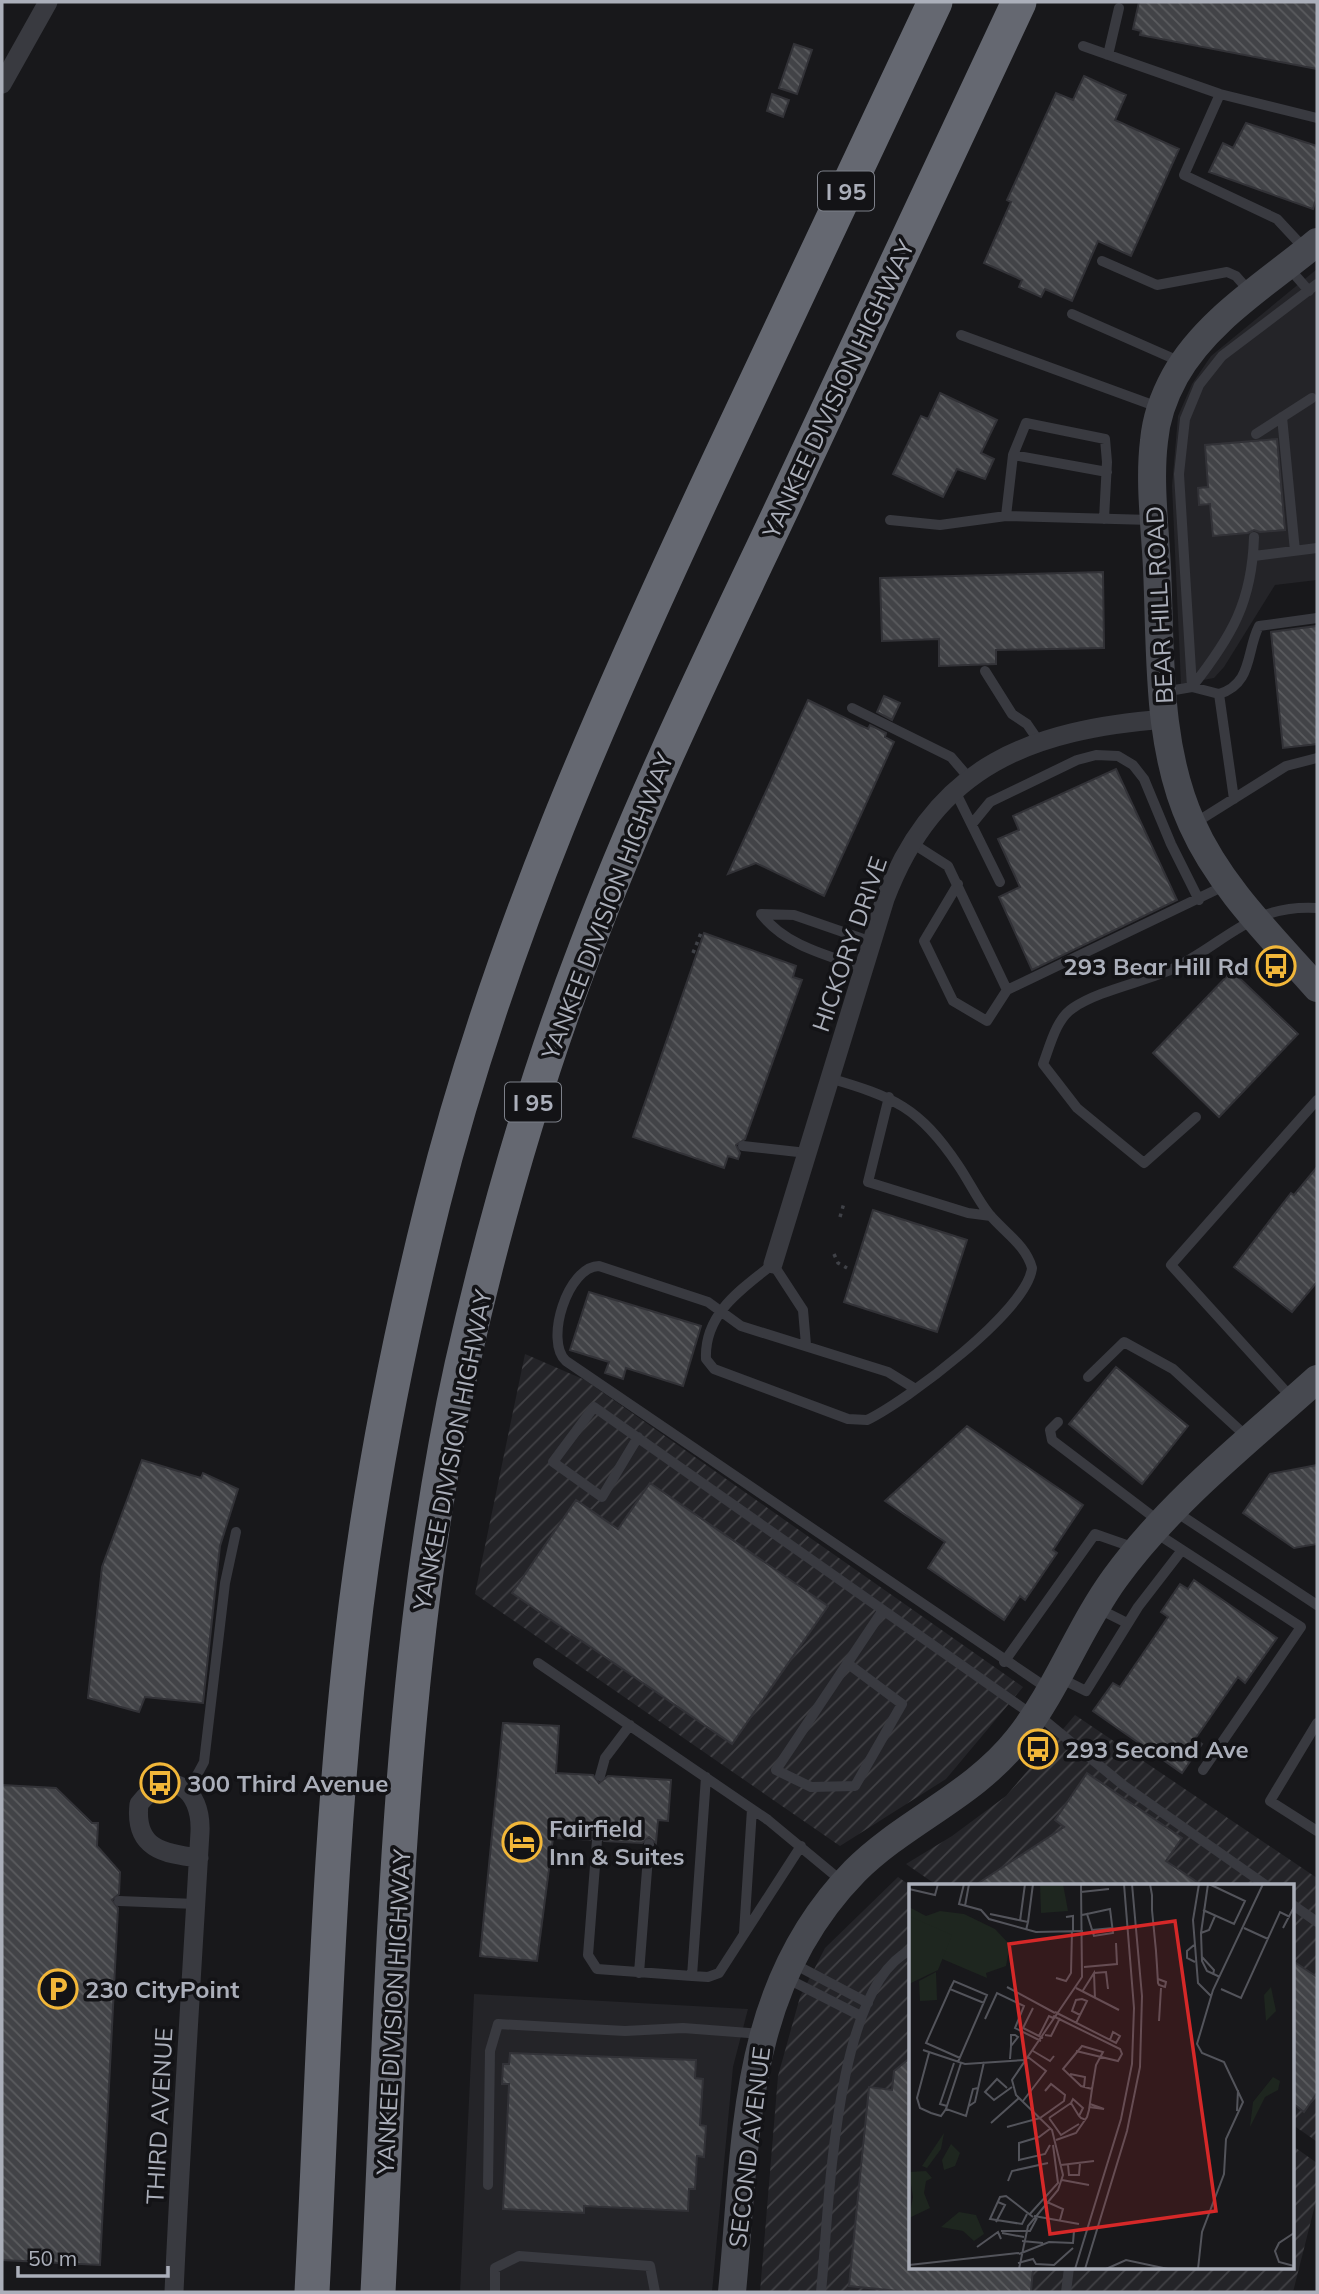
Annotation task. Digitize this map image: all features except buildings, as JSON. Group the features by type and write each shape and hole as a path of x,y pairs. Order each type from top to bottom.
{"highway":[{"name":"I 95","path":"312,2292 337,1809 356,1607 401,1347 453,1128 495,990 573,782 663,580 935,2"},
{"name":"YANKEE DIVISION HIGHWAY","path":"378,2292 399,1881 415,1661 424,1586 461,1370 495,1230 560,1017 636,824 1019,2"}],"street":[{"path":"2,84 48,2"},
{"name":"BEAR HILL ROAD","path":"1304,253 1207,333 1183,363 1161,408 1153,451 1164,706 1172,765 1192,825 1228,884 1317,988"},
{"name":"HICKORY DRIVE","path":"773,1264 891,884 912,842 962,785 1038,740 1164,706"},
{"name":"SECOND AVENUE","path":"732,2292 753,2088 762,2034 786,1969 815,1919 844,1884 881,1849 986,1774 1012,1746 1045,1699 1095,1607 1156,1528 1249,1439 1317,1379"},
{"path":"189,1790 176,1785 161,1786 149,1791 139,1804 137,1818 141,1833 153,1847 170,1855 199,1858"},
{"name":"THIRD AVENUE","path":"174,2292 201,1815 189,1790"}],"lane":[{"path":"1108,55 1119,8"},
{"path":"1083,46 1220,94 1317,118"},
{"path":"1192,687 1179,474 1185,419 1199,385 1222,356 1313,288 1304,253 1277,219 1184,175 1220,94"},
{"path":"1102,261 1157,285 1227,272 1236,276 1253,295"},
{"path":"1072,314 1183,363"},
{"path":"961,335 1161,408"},
{"path":"1256,434 1311,398"},
{"path":"1282,417 1295,551"},
{"path":"1006,516 1013,455 1026,423 1105,439 1107,472 1104,519"},
{"path":"1013,455 1107,472"},
{"path":"890,520 940,525 1006,516 1155,520"},
{"path":"1164,706 1192,687 1230,635 1251,583 1254,537"},
{"path":"1254,556 1317,548"},
{"path":"1192,687 1219,694 1234,688 1243,679 1259,625 1317,618"},
{"path":"985,671 1012,714 1027,724 1038,740"},
{"path":"1219,694 1234,799"},
{"path":"852,708 951,757 962,785 972,824 1000,882"},
{"path":"972,824 990,802 1077,760 1096,755 1118,756 1133,765 1144,779 1171,844 1199,900"},
{"path":"1192,825 1286,766 1317,758"},
{"path":"912,842 943,860 958,884 1007,990"},
{"path":"958,884 925,941 953,1000 987,1021 1007,990 1228,884"},
{"path":"1196,1117 1144,1163 1077,1108 1043,1064 1059,1023 1073,1007 1181,965 1254,917 1288,908 1317,908"},
{"path":"864,968 795,943 775,930 761,914 794,915 872,942"},
{"path":"806,1345 803,1310 773,1264 719,1311 706,1354 708,1363 714,1369 854,1420 872,1417 993,1328 1028,1283 1032,1268 1026,1253 990,1216 944,1145 913,1112 889,1097 830,1078"},
{"path":"889,1097 868,1182 968,1213 990,1216"},
{"path":"1293,1400 1171,1265 1317,1100"},
{"path":"743,1146 807,1153"},
{"path":"914,1388 888,1372 741,1326 701,1299 593,1266 577,1278 564,1304 557,1346 566,1361 1004,1662 1045,1699 1118,1780 1264,1884"},
{"path":"1088,1377 1124,1342 1173,1369 1249,1439"},
{"path":"638,1437 602,1497 553,1462 594,1406 638,1437 883,1610 1045,1699 1086,1691 1127,1623 1182,1549"},
{"path":"1058,1422 1051,1430 1052,1440 1182,1549 1300,1627 1203,1770"},
{"path":"1004,1662 1095,1534 1156,1528 1317,1605"},
{"path":"189,1790 204,1762 225,1583 236,1532"},
{"path":"1095,1607 1127,1623"},
{"path":"847,1663 902,1704 855,1786 811,1787 776,1770 847,1663 883,1610"},
{"path":"538,1662 752,1809 801,1846 844,1884"},
{"path":"1317,1723 1270,1801 1317,1831"},
{"path":"600,1776 605,1758 630,1725"},
{"path":"692,1976 706,1777"},
{"path":"744,1937 752,1809"},
{"path":"597,1840 588,1955 597,1969 708,1977 719,1973 801,1846"},
{"path":"639,1973 649,1844"},
{"path":"119,1901 196,1904"},
{"path":"1294,1906 1317,1922"},
{"path":"821,2292 842,2084 867,2003 899,1959 909,1952"},
{"path":"786,1969 867,2003"},
{"path":"786,1969 862,2016"},
{"path":"488,2185 490,2051 498,2024 625,2031 697,2028 762,2034"},
{"path":"495,2292 495,2268 519,2256 650,2266 655,2292"},
{"path":"1066,2292 1069,2270"}],"path":[{"path":"693,953 701,933"},
{"path":"840,1217 844,1203"},
{"path":"834,1254 838,1263 847,1268"}],"shaded area":[{"path":"1317,269 1317,580 1275,585 1224,667 1214,678 1181,684 1172,486 1178,416 1192,384 1211,356"},
{"path":"525,1354 585,1380 1023,1687 946,1779 840,1846 475,1594"},
{"path":"1075,1715 1317,1878 1316,2141 1294,2126 1294,1884 935,1884 906,1864 952,1836 1006,1796"},
{"path":"898,1877 909,1885 909,2270 1294,2270 1294,2147 1317,2163 1317,2197 1293,2292 760,2292 778,2076 800,1997 825,1948"},
{"path":"474,1994 748,2009 733,2067 712,2292 460,2292"}],"place":[{"name":"293 Bear Hill Rd","path":"1276,966"},
{"name":"293 Second Ave","path":"1038,1749"},
{"name":"300 Third Avenue","path":"160,1783"},
{"name":"Fairfield Inn & Suites","path":"522,1842"},
{"name":"230 CityPoint","path":"58,1989"}]}
